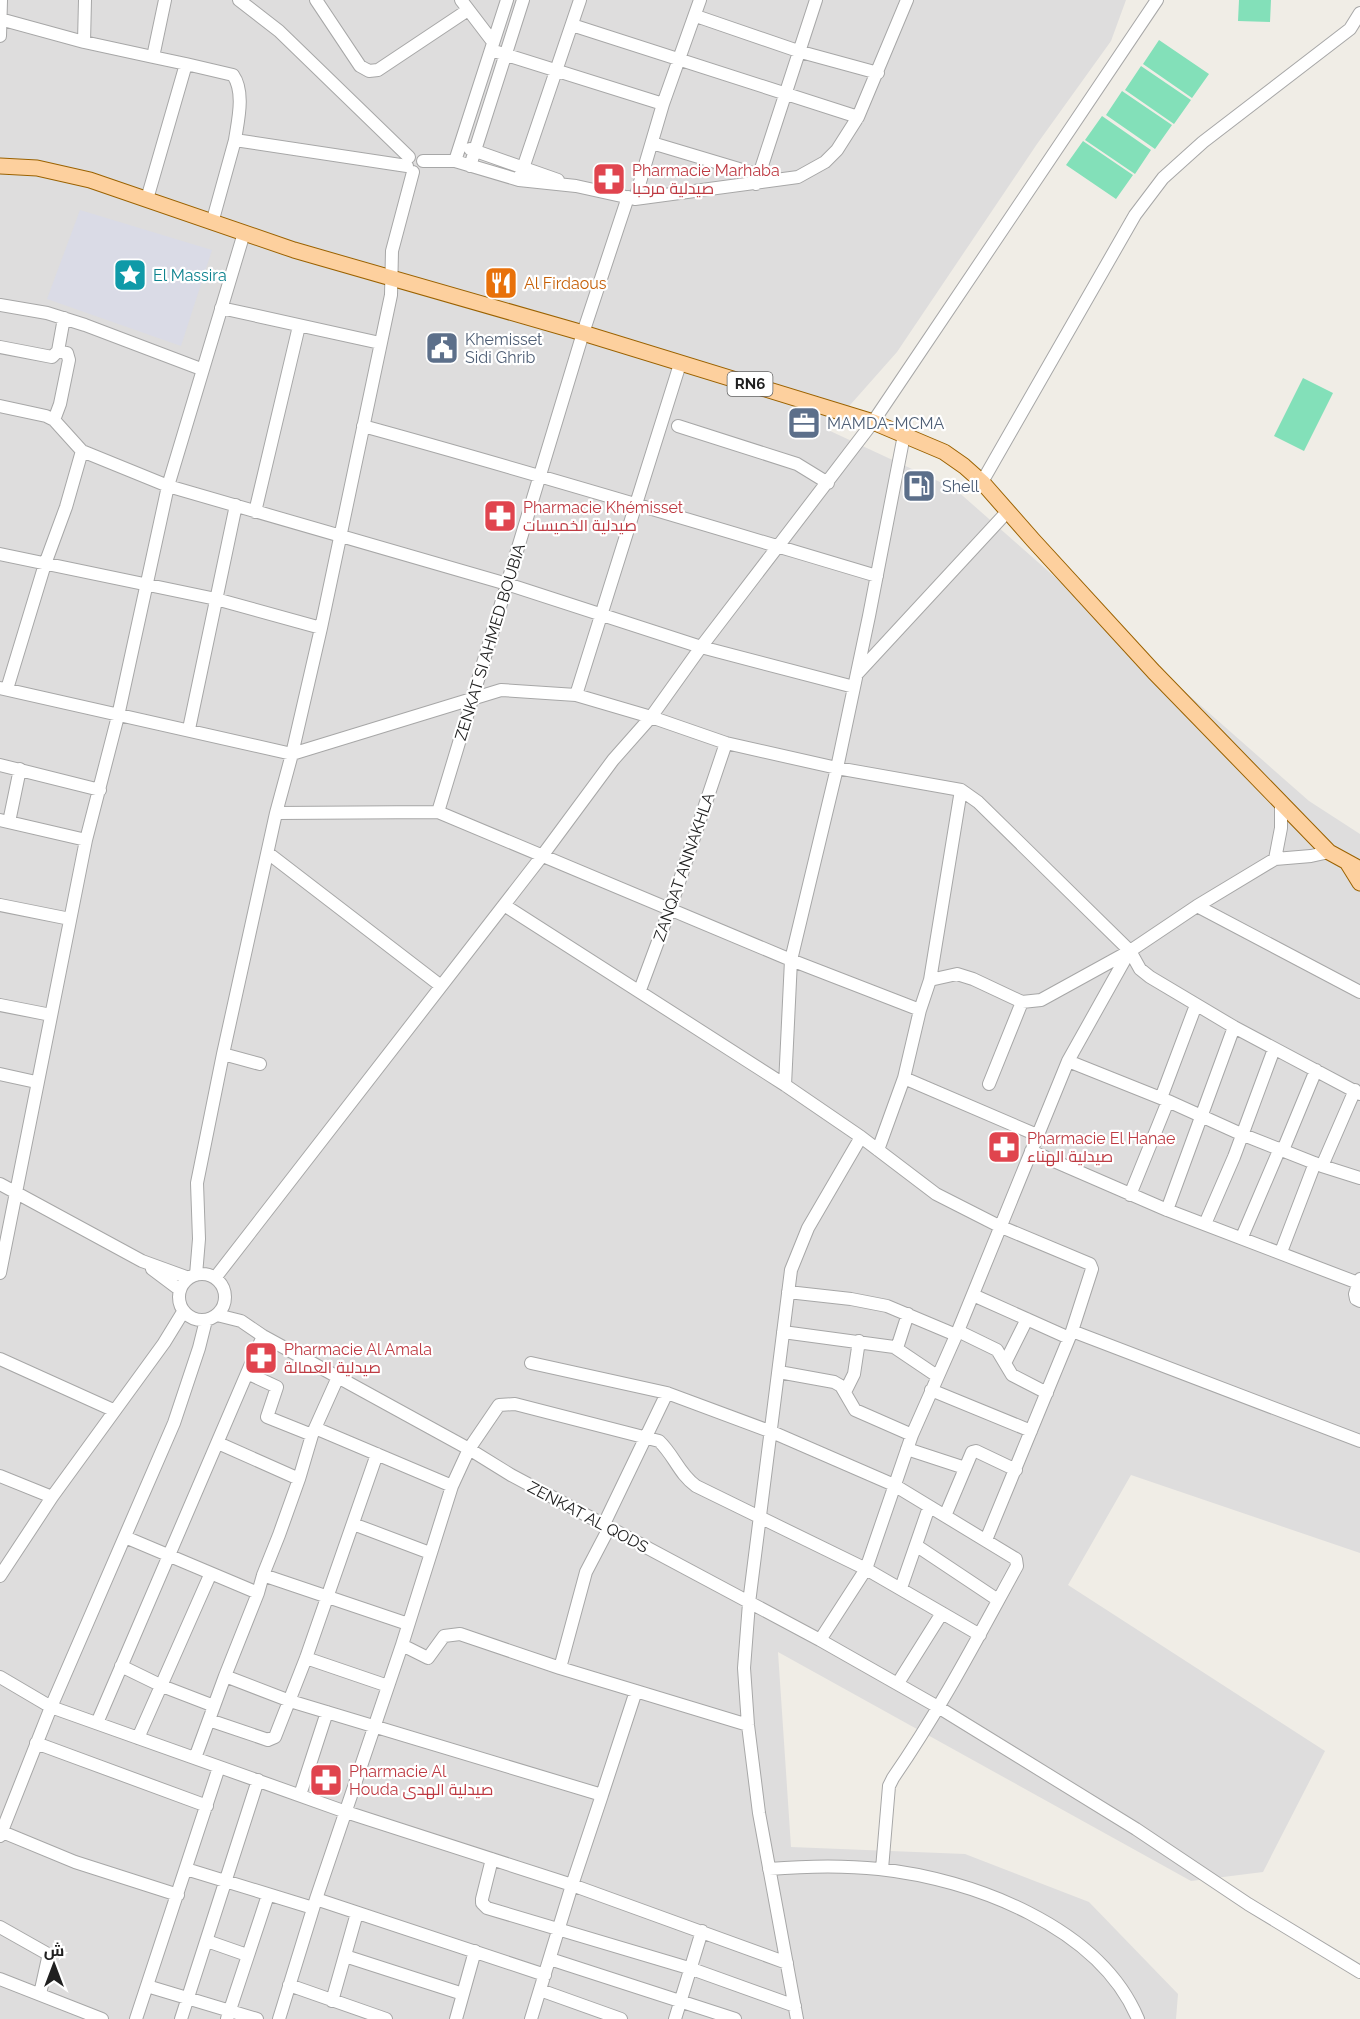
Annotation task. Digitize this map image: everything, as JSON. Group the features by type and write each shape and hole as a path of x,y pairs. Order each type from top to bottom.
{"main road":[{"name":"RN6","path":"0,166 37,168 66,174 147,199 212,223 393,279 583,333 873,422 944,452 982,482 1177,696 1329,852 1353,866 1360,883"}],"street":[{"path":"0,36 1,0"},
{"path":"84,42 85,0"},
{"path":"153,57 165,0"},
{"path":"239,0 279,31 410,165 420,171 424,164 423,160 455,161 519,180 576,186 631,198 758,180 798,177 814,170 837,150 858,117 907,0"},
{"path":"316,0 360,66 369,71 378,70 465,5 492,46 505,56 663,104"},
{"path":"455,161 507,0"},
{"path":"470,166 523,0"},
{"path":"519,180 580,0"},
{"name":"ZENKAT SI AHMED BOUBIA","path":"438,812 583,333 652,143 663,104 700,0"},
{"path":"758,180 816,0"},
{"path":"180,1290 209,1281 237,1248 542,856 613,760 651,717 701,647 873,422 1157,0"},
{"path":"982,482 1117,245 1150,193 1194,149 1350,29 1360,13"},
{"path":"696,16 801,52 878,73"},
{"path":"0,19 84,42 233,75 239,87 235,140 212,223"},
{"path":"572,25 858,117"},
{"path":"147,199 186,64"},
{"path":"235,140 410,165"},
{"path":"652,143 758,180"},
{"path":"460,146 576,186"},
{"path":"178,1895 75,1862 1,1833 51,1707 174,1423 211,1318 224,1305 209,1281 199,1239 197,1183 276,813 321,628 391,295 392,251 410,165"},
{"path":"0,1273 36,1082 86,840 118,716 168,486 201,369 244,233"},
{"path":"0,305 64,318 201,369"},
{"path":"221,308 380,344"},
{"path":"0,347 52,357 58,351 64,318"},
{"path":"255,512 299,326"},
{"path":"54,420 60,404 69,360 67,353 58,351"},
{"path":"576,695 680,364"},
{"path":"0,406 46,416 54,420 81,451 168,486 507,584 701,647 854,687"},
{"path":"363,426 541,475 877,576"},
{"path":"678,426 797,464 828,483"},
{"path":"785,1085 791,960 837,768 904,435"},
{"path":"81,451 66,507 3,688 292,754 501,690 576,695 651,717 726,743 837,768 961,790 978,802 1130,951 1143,972 1234,1027 1359,1093 1319,1165 1281,1252"},
{"path":"189,729 236,505"},
{"path":"857,674 1007,512"},
{"path":"0,554 216,598 321,628"},
{"name":"ZANQAT ANNAKHLA","path":"640,990 726,743"},
{"path":"0,765 100,790"},
{"path":"20,769 4,821 86,840"},
{"path":"878,1150 904,1078 920,1010 930,980 961,790"},
{"path":"1275,859 1281,828 1281,802"},
{"path":"276,813 438,812 791,960 920,1010"},
{"path":"930,980 963,975 1022,1002 1041,1000 1130,951 1197,906 1275,859 1329,852"},
{"path":"268,853 441,986"},
{"path":"0,905 70,919"},
{"path":"504,905 785,1085 861,1137 936,1194 999,1226 1090,1264 1092,1269 1070,1334 986,1540"},
{"path":"1197,906 1360,992"},
{"path":"820,1640 866,1569 912,1435 973,1295 999,1226 1068,1061 1130,951"},
{"path":"989,1084 1022,1002"},
{"path":"0,1005 51,1015"},
{"path":"1130,1195 1196,1005"},
{"path":"1167,1210 1234,1027"},
{"path":"1205,1224 1274,1049"},
{"path":"223,1054 260,1064"},
{"path":"1068,1061 1164,1099 1241,1134 1319,1165 1360,1178"},
{"path":"1242,1237 1316,1070"},
{"path":"0,1074 36,1082"},
{"path":"904,1078 1037,1135"},
{"path":"796,2013 759,1813 748,1725 744,1668 748,1603 772,1432 791,1270 801,1241 861,1137"},
{"path":"1031,1150 1167,1210 1359,1281 1355,1297 1360,1301"},
{"path":"0,1184 142,1261 180,1290"},
{"path":"142,1261 209,1281 241,1321"},
{"path":"180,1290 178,1301 187,1315"},
{"path":"788,1292 851,1299 887,1306 957,1333 997,1350 1012,1375 1047,1393"},
{"path":"973,1295 1027,1319 1360,1441"},
{"path":"897,1348 908,1314"},
{"path":"187,1315 241,1321"},
{"path":"0,1576 113,1410 187,1315"},
{"path":"1005,1363 1027,1319"},
{"name":"ZENKAT AL QODS","path":"241,1321 263,1336 469,1449 511,1475 898,1683 1136,1828 1248,1905 1360,1972"},
{"path":"783,1332 897,1348 937,1376"},
{"path":"97,1724 263,1336"},
{"path":"845,1392 854,1374 859,1341"},
{"path":"0,1359 113,1410"},
{"path":"531,1363 667,1393 772,1432 894,1485 1016,1559 1018,1564 980,1635 939,1707 892,1778 889,1786 882,1869"},
{"path":"779,1372 834,1382 841,1386 855,1410 912,1435"},
{"path":"247,1374 277,1387 267,1417 377,1454 452,1486"},
{"path":"195,1758 258,1593 299,1479 313,1431 338,1377"},
{"path":"931,1390 1031,1431"},
{"path":"560,1668 586,1572 667,1393"},
{"path":"279,2019 314,1904 402,1646 452,1486 469,1449 499,1405 507,1403 659,1442 669,1450 680,1472 687,1480 866,1569 980,1635"},
{"path":"218,1443 299,1479"},
{"path":"907,1449 965,1468"},
{"path":"945,1516 974,1451 1016,1470"},
{"path":"209,1720 271,1740 275,1737 306,1658 377,1454"},
{"path":"0,1476 52,1497"},
{"path":"901,1588 929,1507"},
{"path":"353,1524 430,1553"},
{"path":"125,1537 210,1575 258,1593"},
{"path":"917,1546 998,1600"},
{"path":"138,1738 210,1575"},
{"path":"263,1575 408,1624"},
{"path":"898,1683 942,1613"},
{"path":"402,1646 428,1658 444,1636 460,1634 560,1668 748,1725"},
{"path":"306,1658 388,1686"},
{"path":"121,1666 162,1686 214,1706"},
{"path":"225,1676 290,1701 602,1795"},
{"path":"0,1677 51,1707 97,1724 345,1812 572,1885 787,1963"},
{"path":"531,2019 572,1885 636,1691"},
{"path":"300,1795 327,1712"},
{"path":"36,1743 207,1806"},
{"path":"136,2019 219,1767"},
{"path":"181,2019 258,1780"},
{"path":"492,1859 482,1899 484,1906 692,1969 796,2013"},
{"path":"769,1869 825,1866 882,1869 921,1876 997,1899 1041,1919 1096,1960 1126,1994 1138,2019"},
{"path":"186,1869 268,1895 357,1913 545,1975"},
{"path":"228,2014 268,1895"},
{"path":"332,2001 357,1913"},
{"path":"0,1927 46,1953 48,1958 40,1994"},
{"path":"675,2019 702,1931"},
{"path":"207,1941 248,1955"},
{"path":"456,2019 475,1951"},
{"path":"345,1956 463,1994"},
{"path":"550,1959 735,2019"},
{"path":"0,1979 102,2019"},
{"path":"289,1985 386,2019"},
{"path":"147,1986 228,2014 257,2019"},
{"path":"540,1990 584,2014 621,2019"}],"shaded area":[{"path":"0,0 1126,0 1111,41 1037,144 897,352 828,430 955,489 1309,801 1360,834 1360,1553 1131,1475 1068,1585 1325,1751 1263,1872 1191,1881 778,1652 791,1847 965,1854 1089,1902 1178,1994 1176,2019 0,2019"},
{"name":"El Massira","path":"80,210 212,250 181,346 47,299"}],"green space":[{"path":"1239,0 1271,0 1270,22 1238,21"},
{"path":"1159,40 1209,74 1192,98 1143,64"},
{"path":"1141,66 1191,100 1174,124 1125,90"},
{"path":"1122,91 1172,125 1155,149 1106,115"},
{"path":"1102,116 1151,150 1135,174 1085,140"},
{"path":"1083,141 1133,175 1116,199 1066,165"},
{"path":"1303,378 1333,393 1304,451 1274,436"}],"place":[{"name":"Pharmacie Marhaba صيدلية مرحبا","path":"609,179"},
{"name":"El Massira","path":"130,275"},
{"name":"Al Firdaous","path":"501,283"},
{"name":"Khemisset Sidi Ghrib","path":"442,348"},
{"name":"MAMDA-MCMA","path":"804,423"},
{"name":"Shell","path":"919,486"},
{"name":"Pharmacie Khémisset صيدلية الخميسات","path":"500,516"},
{"name":"Pharmacie El Hanae صيدلية الهناء","path":"1004,1147"},
{"name":"Pharmacie Al Amala صيدلية العمالة","path":"261,1358"},
{"name":"Pharmacie Al Houda صيدلية الهدى","path":"326,1780"}]}
